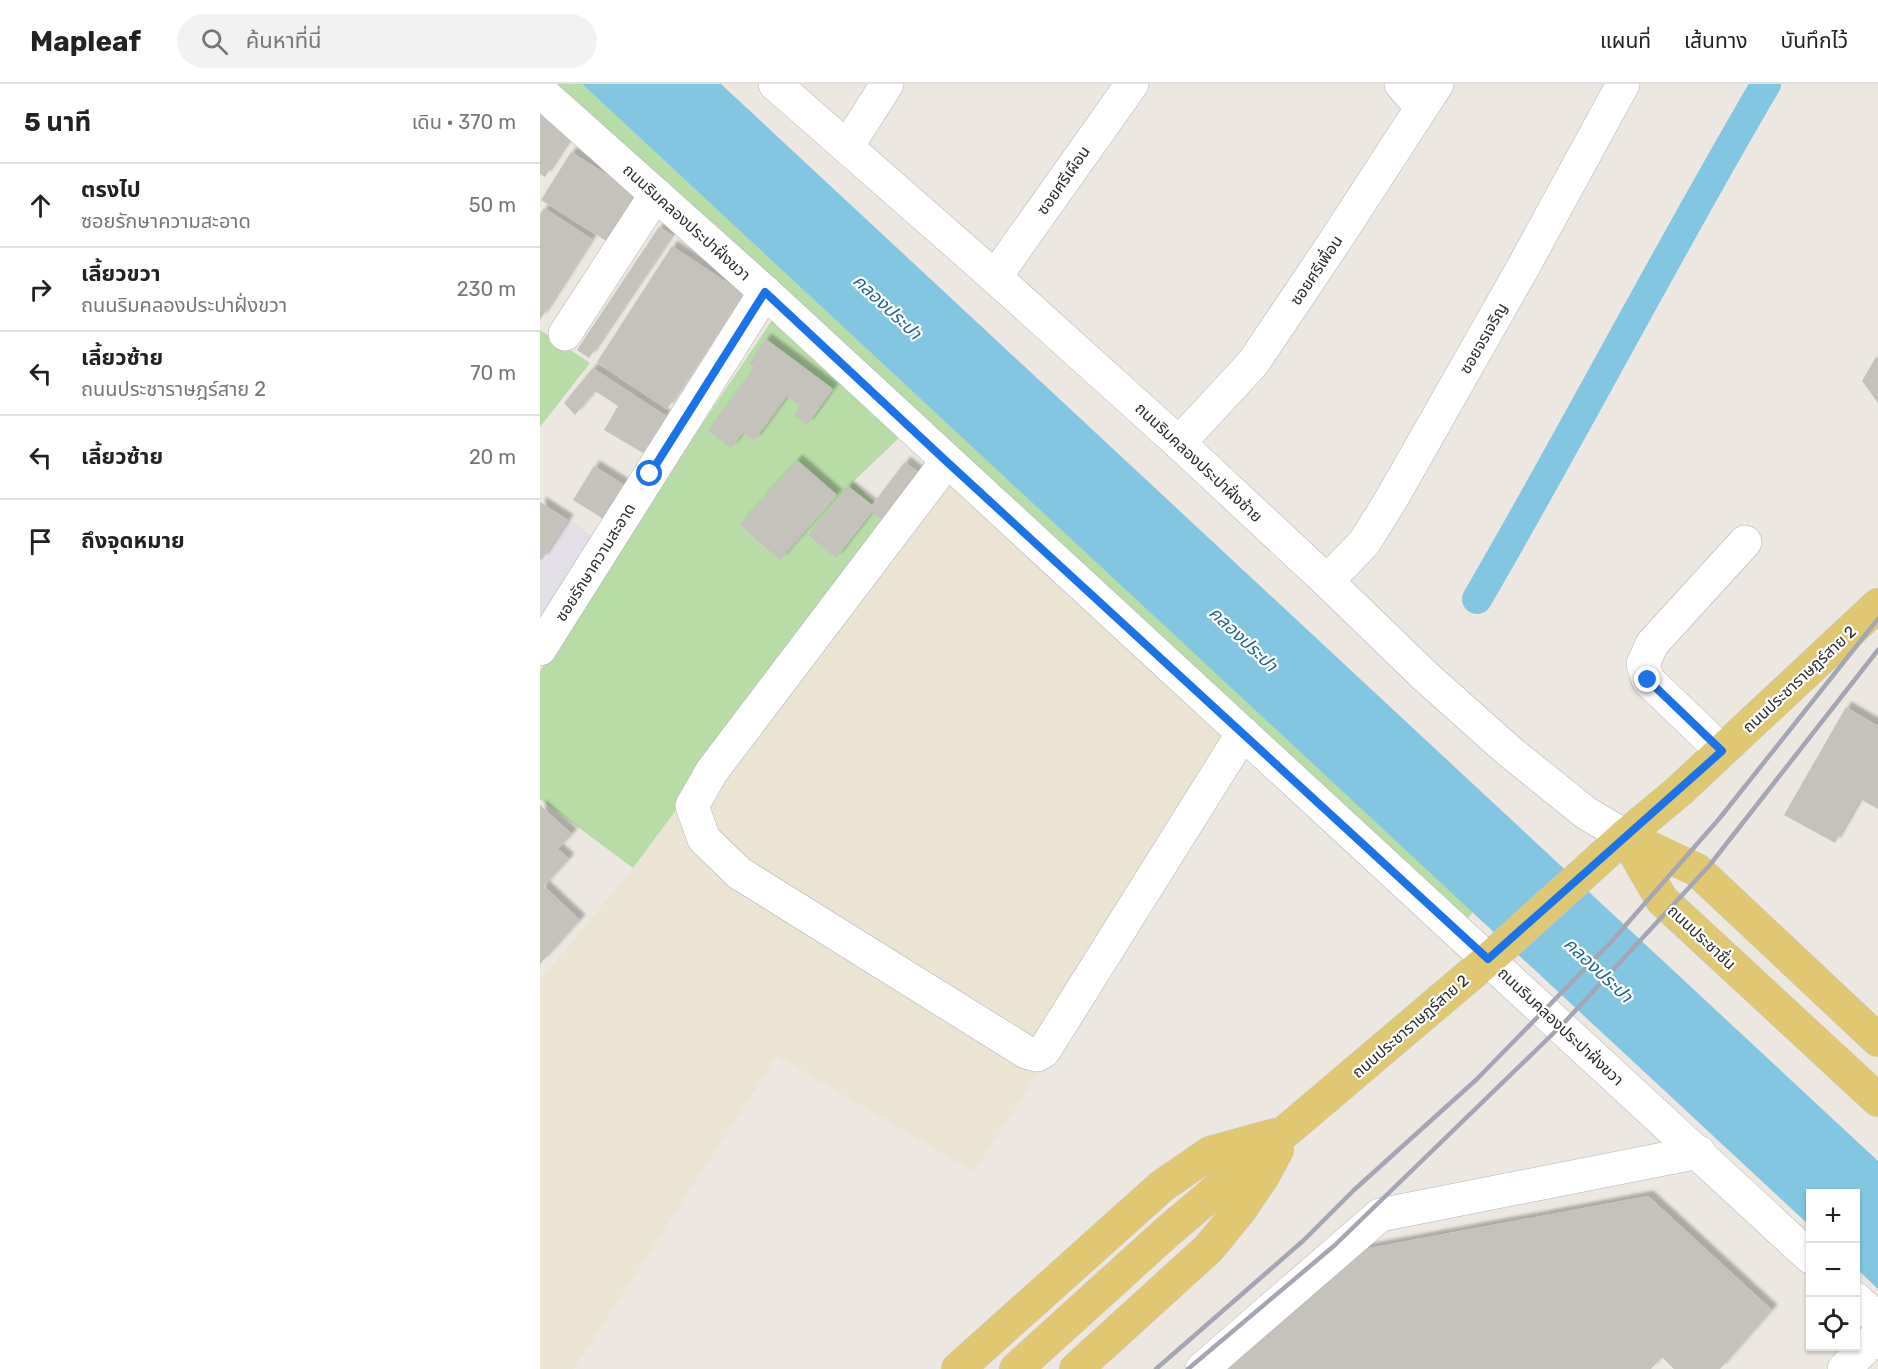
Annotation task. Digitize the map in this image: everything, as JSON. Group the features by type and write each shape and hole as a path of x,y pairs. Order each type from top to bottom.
{"main road":[{"name":"ถนนประชาราษฎร์สาย 2","path":"1016,1369 1167,1232 1493,954 1679,790 1878,605"},
{"path":"1625,836 1697,870 1878,1040"},
{"name":"ถนนประชาชื่น","path":"1625,836 1662,900 1878,1100"},
{"path":"958,1369 1162,1186 1210,1153 1286,1132"},
{"path":"1076,1369 1209,1248 1240,1210 1263,1176 1286,1132"}],"street":[{"name":"ถนนริมคลองประปาฝั่งซ้าย","path":"775,84 995,277 1179,443 1425,676 1509,752 1586,813 1625,836"},
{"path":"847,147 887,84"},
{"name":"ซอยศรีเผือน","path":"995,277 1132,84"},
{"name":"ซอยจรเจริญ","path":"1327,581 1364,543 1392,498 1521,271 1623,84"},
{"name":"ถนนริมคลองประปาฝั่งขวา","path":"540,91 765,292 1243,733 1493,954 1806,1253"},
{"name":"ซอยศรีเพื่อน","path":"1179,443 1253,363 1335,241 1420,92"},
{"path":"565,334 656,194"},
{"name":"ซอยรักษาความสะอาด","path":"540,649 765,292"},
{"path":"946,461 712,771 692,806 704,839 739,873 1026,1052 1037,1055 1044,1051 1243,733"},
{"path":"1722,751 1648,680 1643,664 1652,644 1745,542"},
{"path":"1202,1369 1380,1215 1699,1152"},
{"path":"1860,1303 1878,1320"},
{"path":"1844,1369 1878,1335"}],"shaded area":[{"path":"932,464 1246,753 974,1172 777,1056 574,1369 540,1369 540,980 633,868"},
{"path":"540,501 599,540 540,636"}],"green space":[{"path":"556,84 582,84 1473,912 1465,922"},
{"path":"774,317 902,435 853,482 892,519 633,868 540,799 540,671 629,533"},
{"path":"540,330 590,363 540,427"}],"water":[{"name":"คลองประปา","path":"582,84 721,84 1878,1161 1878,1289 1860,1272 1860,1189 1806,1189 1806,1222"}],"building":[{"path":"540,112 573,134 545,177 540,174"},
{"path":"571,152 640,195 611,244 541,200"},
{"path":"544,208 592,239 540,320 540,214"},
{"path":"659,227 672,235 589,358 577,350"},
{"path":"672,246 743,293 667,409 597,362"},
{"path":"766,339 833,389 807,425 794,415 801,406 787,396 754,441 743,433 731,448 708,431 755,368 749,363"},
{"path":"1876,357 1878,358 1878,403 1862,381"},
{"path":"593,368 666,416 643,453 604,430 618,406 595,391 575,415 564,403"},
{"path":"797,460 837,495 780,560 740,525"},
{"path":"905,462 922,475 885,522 872,512 836,558 808,535 848,486 872,505"},
{"path":"594,466 626,486 605,520 573,500"},
{"path":"540,502 568,520 542,560 540,559"},
{"path":"1846,707 1878,726 1878,809 1860,799 1835,843 1784,815"},
{"path":"540,805 572,834 558,849 569,859 544,886 580,920 540,964"},
{"path":"1648,1196 1772,1310 1720,1369 1674,1369 1662,1357 1651,1369 1228,1369 1359,1250"}],"waterway":[{"path":"1477,599 1766,84"}],"railway":[{"path":"1156,1369 1304,1240 1354,1190 1477,1079 1611,942 1719,819 1878,619"},
{"path":"1188,1369 1335,1245 1563,1024 1709,866 1878,650"}],"route":[{"path":"650,474 765,292 1488,959 1722,751 1648,680"}]}
